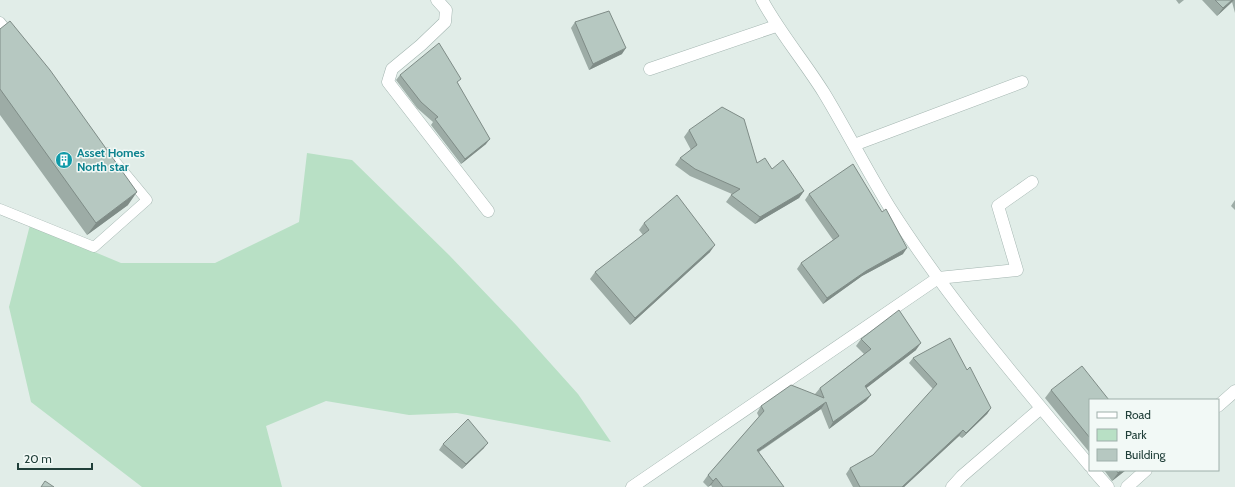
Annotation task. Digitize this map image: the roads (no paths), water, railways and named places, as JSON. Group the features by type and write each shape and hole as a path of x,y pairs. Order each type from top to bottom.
{"street":[{"path":"437,0 446,10 445,22 421,45 392,69 388,82 488,211"},
{"path":"762,0 776,26 824,93 890,208 938,278 1041,408 1089,465"},
{"path":"650,69 776,26"},
{"path":"854,145 1022,82"},
{"path":"632,487 938,278 1017,270 998,206 1032,182"},
{"path":"1219,405 1235,391"},
{"path":"952,487 962,476 1041,408"},
{"path":"1094,471 1108,487"},
{"path":"1127,487 1145,471"}],"lane":[{"path":"0,22 20,46"},
{"path":"0,208 94,247 147,200 101,145"}],"place":[{"name":"Asset Homes North star","path":"64,160"}]}
